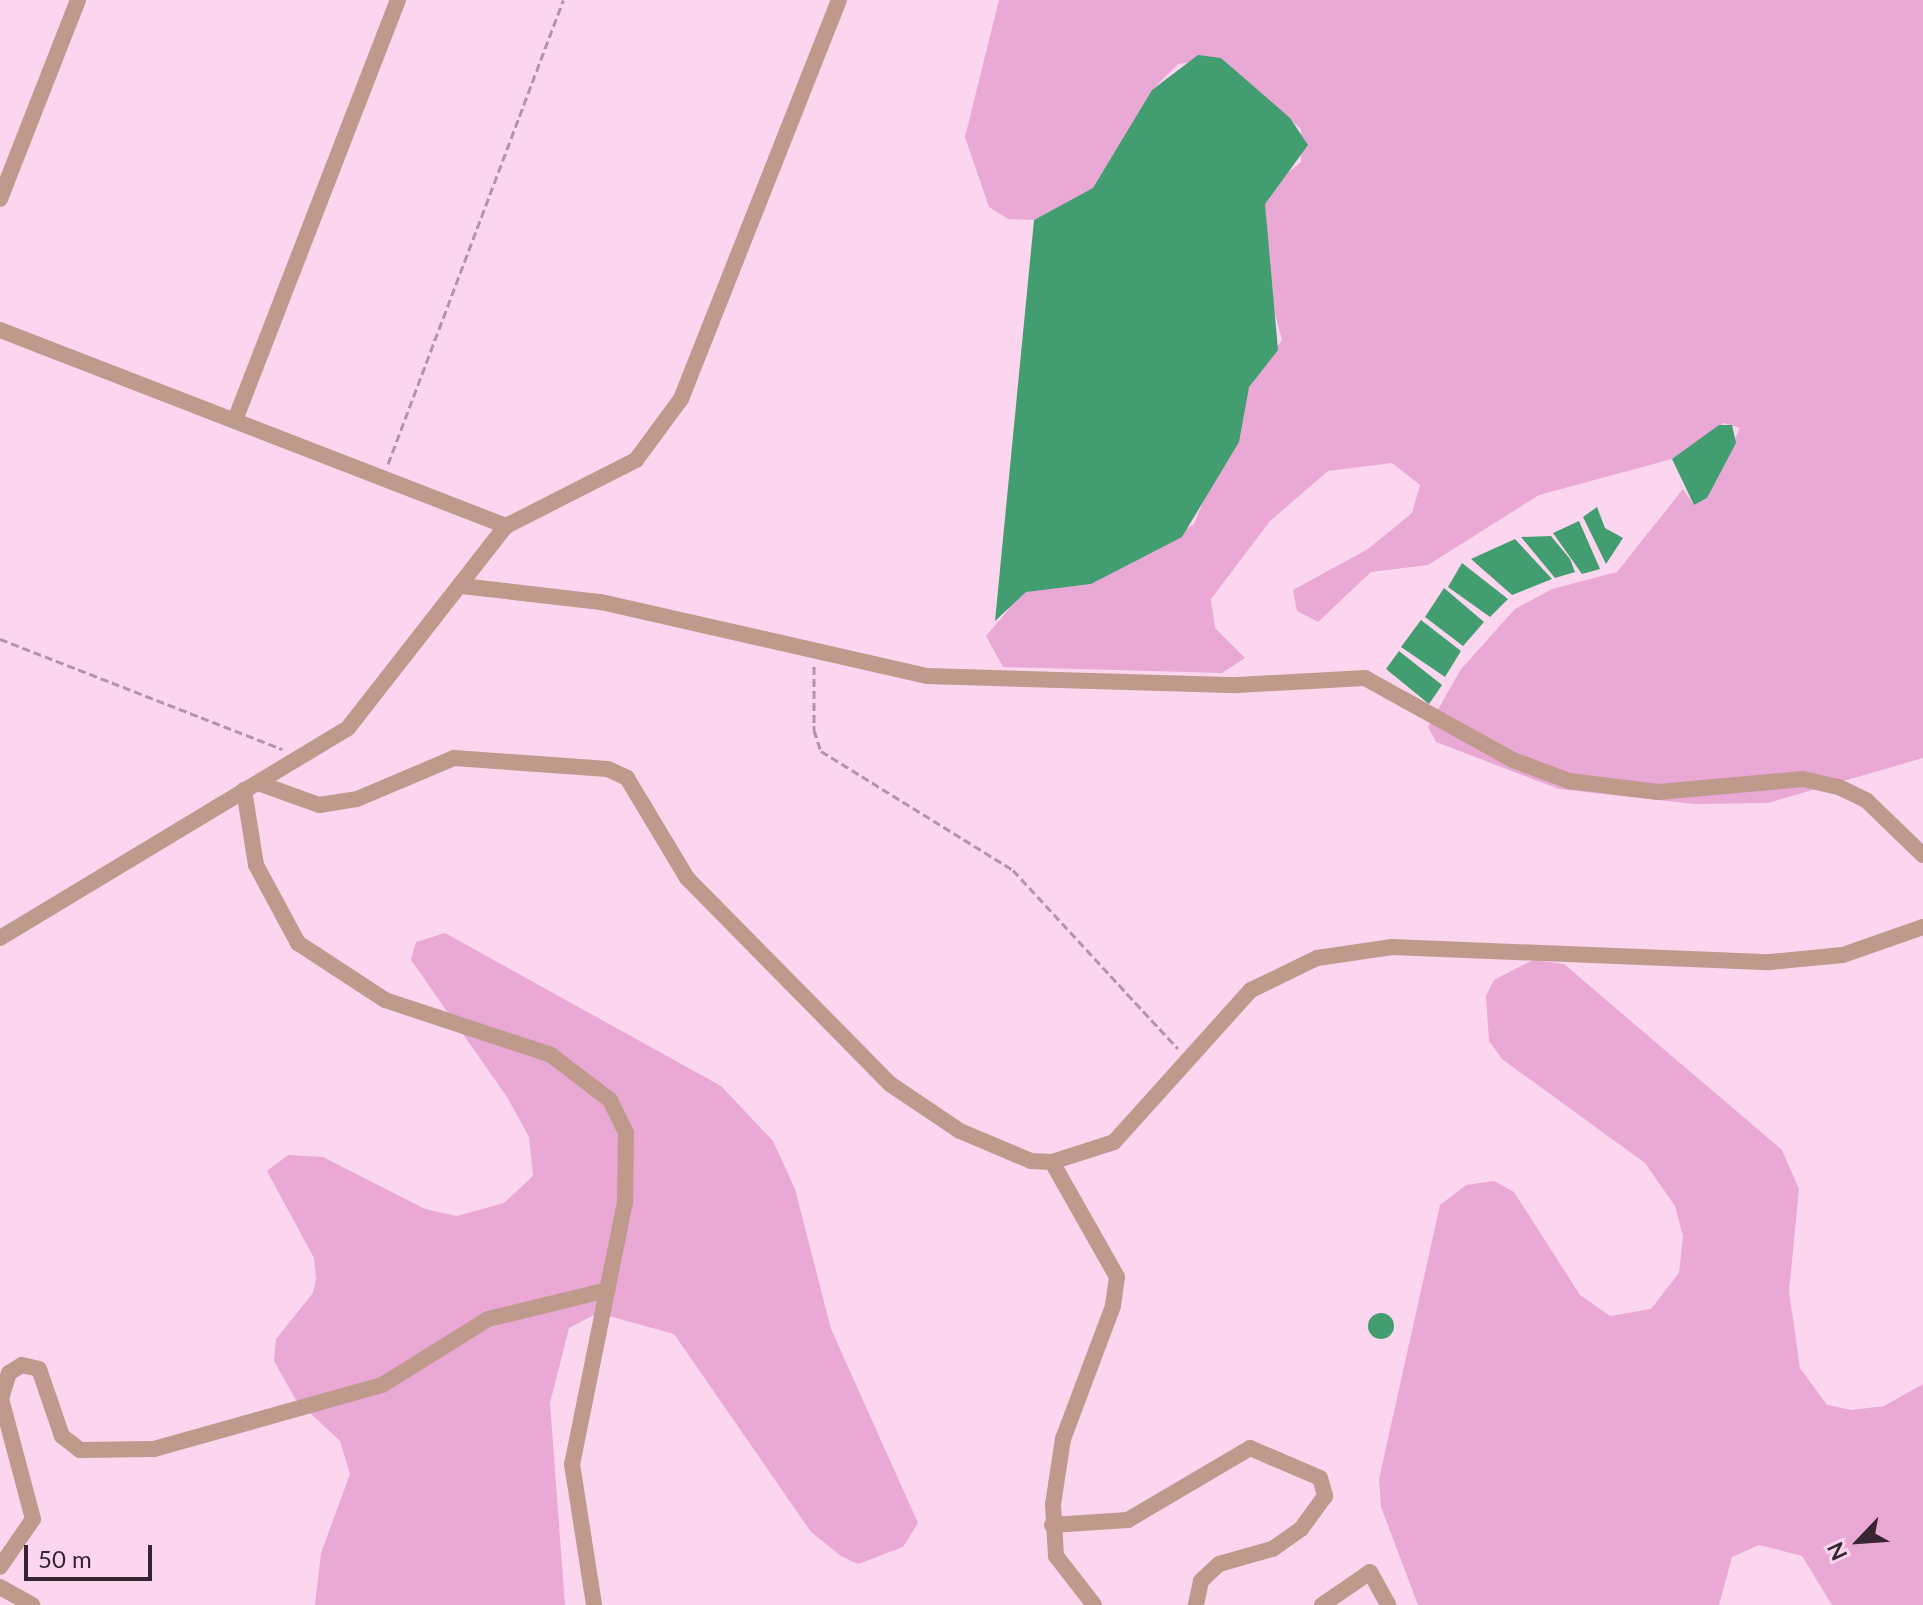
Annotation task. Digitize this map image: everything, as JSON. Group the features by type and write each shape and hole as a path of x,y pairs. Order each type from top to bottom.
{"street":[{"path":"0,199 78,0"},
{"path":"235,420 398,0"},
{"path":"0,938 251,787 292,766 348,728 506,526 636,460 662,430 681,399 839,0"},
{"path":"0,330 506,526"},
{"path":"462,586 601,602 927,676 1237,685 1365,678 1513,760 1569,781 1658,792 1803,779 1839,787 1866,800 1923,855"},
{"path":"251,787 319,805 357,799 454,758 608,769 627,778 687,878 890,1084 917,1107 1002,1152 1052,1162 1114,1142 1251,990 1317,958 1353,951 1770,962 1843,955 1923,927"},
{"path":"251,787 256,865 298,943 385,1000 551,1055 610,1100 626,1133 625,1202 572,1464 594,1605"},
{"path":"1052,1162 1080,1202 1117,1290 1063,1439 1052,1525 1061,1569 1094,1605"},
{"path":"0,1567 33,1519 1,1399 9,1373 22,1365 39,1369 62,1436 80,1450 113,1454 382,1385 488,1319 608,1290"},
{"path":"1052,1525 1128,1520 1250,1448 1320,1478 1325,1496 1301,1529 1272,1549 1219,1564 1201,1581 1196,1605"},
{"path":"1322,1605 1370,1572 1388,1605"},
{"path":"0,1587 32,1605"}],"path":[{"path":"383,479 563,0"},
{"path":"0,639 280,747 292,766"},
{"path":"814,651 814,730 821,751 1013,870 1188,1061"}],"shaded area":[{"path":"999,0 1923,0 1923,758 1768,803 1694,804 1559,789 1436,742 1428,727 1461,669 1515,609 1552,589 1617,572 1683,489 1694,505 1707,498 1740,428 1724,423 1672,459 1539,495 1428,565 1371,572 1318,622 1297,611 1293,590 1368,549 1412,513 1420,485 1392,463 1328,471 1270,521 1211,599 1215,628 1245,658 1222,673 1003,667 986,636 1009,609 1007,603 1026,591 1091,584 1194,524 1249,387 1282,340 1268,288 1265,204 1272,186 1301,162 1301,129 1221,58 1178,64 1152,90 1094,188 1034,220 1008,219 989,207 965,137"},
{"path":"1198,55 1221,58 1290,118 1308,145 1265,204 1278,350 1249,387 1239,442 1182,537 1091,584 1026,592 995,621 1034,220 1093,188 1152,90"},
{"path":"1719,425 1732,425 1736,443 1707,498 1694,505 1672,459"},
{"path":"1597,507 1605,528 1623,538 1606,564 1583,517"},
{"path":"1579,521 1600,569 1582,574 1553,533"},
{"path":"1551,536 1570,559 1575,572 1555,578 1521,537"},
{"path":"1515,539 1552,579 1512,595 1471,559"},
{"path":"1462,563 1508,599 1490,617 1448,587"},
{"path":"1444,588 1484,622 1463,646 1425,617"},
{"path":"1421,620 1461,651 1445,677 1401,647"},
{"path":"1399,651 1442,685 1429,704 1386,669"},
{"path":"445,933 721,1086 773,1141 795,1189 831,1329 918,1523 903,1547 858,1564 841,1556 811,1532 674,1334 598,1313 569,1328 550,1403 565,1605 315,1605 321,1553 350,1474 340,1441 296,1400 274,1361 276,1339 313,1293 316,1279 314,1258 267,1171 288,1155 323,1157 425,1209 457,1216 504,1203 533,1176 529,1137 507,1097 411,960 416,942"},
{"path":"1533,960 1564,964 1782,1150 1799,1189 1789,1291 1800,1368 1827,1405 1852,1410 1884,1406 1923,1384 1923,1605 1832,1605 1802,1556 1759,1545 1732,1557 1719,1605 1418,1605 1381,1507 1379,1479 1440,1205 1466,1185 1494,1181 1514,1192 1580,1295 1610,1316 1651,1309 1679,1273 1683,1236 1675,1206 1645,1163 1502,1059 1489,1041 1486,996 1494,980"},
{"path":"1381,1313 1390,1317 1394,1326 1390,1335 1381,1339 1372,1335 1368,1326 1372,1317"}]}
